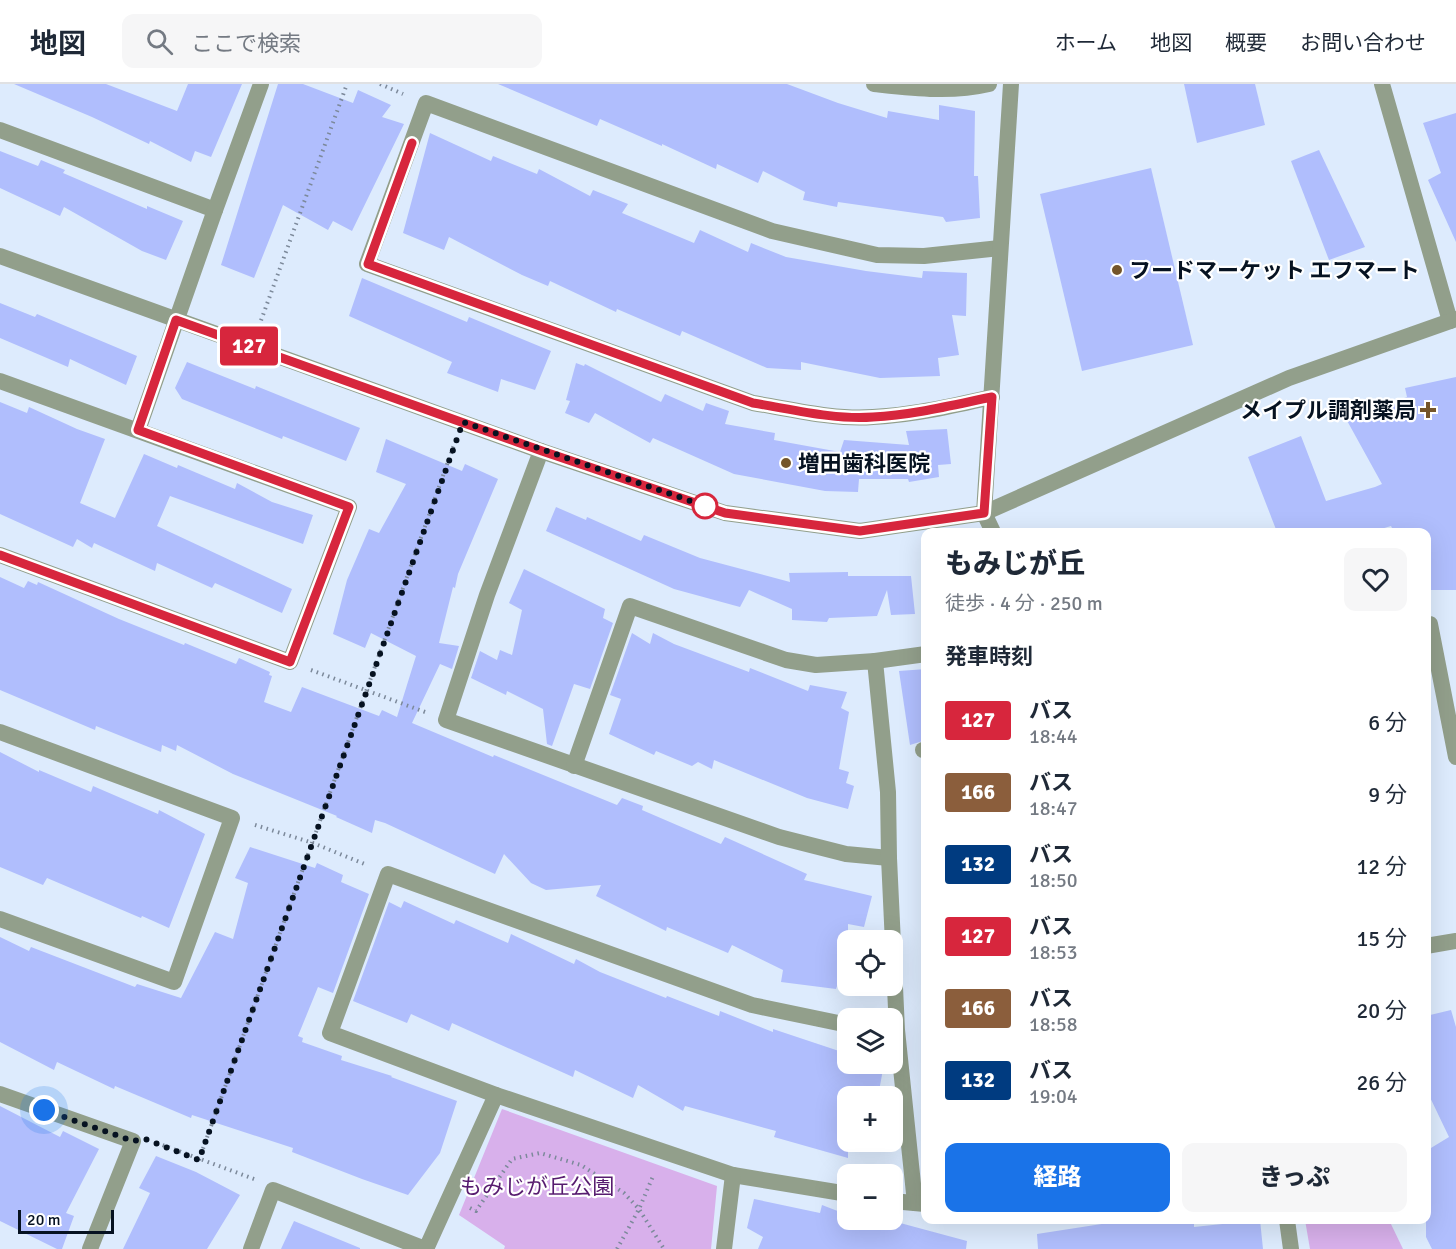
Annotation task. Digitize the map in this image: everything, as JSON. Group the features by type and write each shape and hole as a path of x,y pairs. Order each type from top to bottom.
{"street":[{"path":"138,430 214,210 261,84"},
{"path":"874,84 921,89 971,88 988,84"},
{"path":"991,528 984,513 1011,84"},
{"path":"0,256 542,451 725,513 860,531 984,513 1289,378 1453,320 1382,84"},
{"path":"992,397 935,409 871,418 817,414 753,403 368,264 426,103 772,231 878,255 924,256 1000,248"},
{"path":"0,130 214,210"},
{"path":"0,381 349,507 290,662 0,555"},
{"path":"542,451 487,594 446,720 779,837 846,854 889,858"},
{"path":"574,766 630,606 786,660 816,666 921,655"},
{"path":"1431,629 1456,758"},
{"path":"875,661 888,792 894,1008"},
{"path":"0,732 232,818 174,982 0,919"},
{"path":"837,1023 752,1005 388,873 330,1033 495,1095 733,1175 837,1192"},
{"path":"1431,945 1456,940"},
{"path":"901,1074 920,1203 903,1202"},
{"path":"0,1094 133,1141 90,1249"},
{"path":"251,1249 273,1190 425,1249 495,1095"},
{"path":"724,1249 733,1175"},
{"path":"1287,1224 1290,1249"}],"path":[{"path":"251,346 347,84"},
{"path":"199,1160 463,422"},
{"path":"290,662 446,720"},
{"path":"232,818 313,843 388,873"},
{"path":"133,1141 145,1139 262,1182 273,1190"},
{"path":"617,1249 623,1234 639,1209 664,1152"},
{"path":"447,1198 476,1211 512,1159 540,1153 581,1165 624,1193 639,1209 664,1249"}],"green space":[{"name":"もみじが丘公園","path":"502,1109 717,1186 711,1249 504,1249 505,1246 459,1215"},
{"path":"1306,1224 1391,1224 1403,1249 1310,1249"}],"building":[{"path":"14,84 106,84 177,111 188,84 242,84 211,157 195,151 191,162 150,141 149,144"},
{"path":"278,84 303,84 353,103 358,90 391,105 382,117 404,124 352,231 333,221 328,230 283,205 254,278 221,265"},
{"path":"498,84 787,84 887,118 888,111 939,120 939,105 975,111 974,176 978,176 980,218 946,222 943,217 838,202 837,207 803,200 805,192 763,171 758,183 717,164 716,169 600,119 597,126"},
{"path":"1184,84 1255,84 1265,125 1197,143"},
{"path":"1456,113 1456,242 1428,180 1441,173 1423,123"},
{"path":"430,133 491,161 493,156 537,174 539,169 590,196 593,190 628,204 622,213 694,243 700,230 748,252 751,243 786,257 922,278 923,271 967,273 966,316 952,315 959,355 938,358 940,376 880,378 801,362 801,370 767,368 682,331 680,336 617,309 616,312 550,281 548,286 449,237 444,250 403,233"},
{"path":"1319,150 1365,247 1329,260 1291,161"},
{"path":"0,151 38,166 41,160 65,170 63,173 147,209 147,206 183,221 166,260 142,251 64,207 60,216 0,188"},
{"name":"フードマーケット エフマート","path":"1151,168 1193,345 1082,371 1040,194"},
{"path":"362,278 467,322 469,317 551,351 535,390 501,379 498,392 447,373 452,362 349,316"},
{"path":"0,303 35,317 37,314 137,356 126,385 70,359 68,367 0,338"},
{"path":"187,362 255,389 256,386 360,428 346,461 283,436 282,439 182,399 175,388"},
{"path":"576,363 584,366 585,364 661,402 665,394 703,411 706,403 729,411 725,424 775,433 774,440 840,452 844,440 909,445 906,431 947,429 951,464 938,465 939,477 909,482 908,479 859,479 858,492 825,491 734,474 653,438 650,443 595,413 589,423 565,413 570,401 566,400"},
{"path":"1456,377 1456,590 1431,590 1431,528 1392,528 1391,526 1384,528 1275,528 1248,457 1301,436 1326,501 1382,484 1345,417 1407,397 1405,388"},
{"path":"0,402 27,413 29,407 105,439 80,503 115,518 144,454 177,468 178,465 235,489 237,483 272,502 313,515 303,544 170,496 157,526 292,589 282,613 215,583 212,588 157,563 155,571 94,543 92,548 77,539 73,547 0,514"},
{"path":"386,439 462,471 465,464 498,479 458,574 455,588 453,587 439,643 459,646 452,669 440,664 412,723 617,805 622,798 643,806 642,810 721,844 725,837 807,874 804,880 872,896 864,927 848,924 848,930 837,930 836,989 781,982 783,970 732,945 728,953 667,927 666,931 596,896 601,885 546,890 531,883 504,854 495,874 385,823 375,820 372,833 337,816 233,774 177,745 176,751 162,745 161,752 96,726 95,730 0,690 0,577 24,588 28,581 37,585 38,582 119,619 184,645 185,643 236,664 239,658 270,672 269,675 272,676 264,702 291,712 302,687 379,716 382,710 397,717 416,656 371,633 365,648 333,634 347,580 369,529 379,533 406,484 376,472"},
{"path":"556,507 586,520 587,517 641,541 644,535 700,558 790,582 789,573 848,572 848,576 911,576 915,614 891,615 887,590 877,616 829,618 827,622 792,620 792,609 749,590 740,607 674,589 546,531"},
{"path":"524,569 605,609 603,618 613,623 590,689 574,684 552,746 547,744 543,709 507,691 506,695 471,678 480,651 497,660 500,650 512,655 522,610 509,603"},
{"path":"632,633 650,644 653,633 674,644 749,672 750,668 808,691 810,685 847,692 841,708 849,712 839,769 849,772 846,783 854,786 848,809 807,798 714,760 712,769 698,762 692,766 656,751 654,755 609,734 621,699 610,695"},
{"path":"921,669 921,742 910,745 899,671"},
{"path":"0,752 39,772 39,770 91,792 93,786 158,814 159,810 205,834 169,928 47,878 43,885 0,867"},
{"path":"250,847 315,868 317,863 343,875 341,882 369,894 333,993 318,987 298,1036 303,1038 302,1042 342,1056 341,1060 392,1076 457,1101 440,1153 408,1195 292,1152 293,1148 192,1115 191,1118 115,1086 114,1089 57,1062 54,1070 0,1042 0,937 29,951 31,947 135,987 137,984 181,998 215,932 233,939 248,883 235,878"},
{"path":"404,901 454,924 456,920 508,943 511,934 574,964 576,959 600,972 666,998 667,996 719,1016 720,1011 773,1032 773,1029 837,1050 837,1074 882,1074 880,1086 837,1086 837,1152 848,1152 848,1158 774,1137 776,1131 685,1106 683,1111 638,1085 633,1098 575,1070 573,1077 452,1023 449,1031 411,1014 407,1023 353,1001 389,902 401,908"},
{"path":"1451,1010 1456,1027 1456,1249 1432,1249 1426,1237 1426,1224 1431,1224 1431,1148 1449,1137 1431,1099 1431,1015"},
{"path":"0,1106 60,1137 63,1131 99,1149 66,1213 74,1216 62,1249 57,1249 0,1221"},
{"path":"156,1156 196,1172 240,1195 207,1249 123,1249 150,1193 139,1188"},
{"path":"754,1199 820,1213 822,1205 837,1211 837,1230 903,1230 903,1224 967,1241 966,1249 758,1249 763,1237 747,1228"},
{"path":"294,1221 360,1248 360,1249 281,1249"},
{"path":"1102,1224 1194,1224 1194,1227 1260,1224 1263,1249 1038,1249 1037,1234"}],"bus line":[{"name":"127","path":"0,555 290,662 349,507 138,430 176,320 542,451 725,513 860,531 984,513 992,397 935,409 871,418 817,414 753,403 368,264 412,143"}],"place":[{"name":"フードマーケット エフマート","path":"1117,270"},
{"name":"メイプル調剤薬局","path":"1428,410"},
{"name":"増田歯科医院","path":"786,463"}],"route":[{"path":"44,1110 133,1141 145,1139 199,1160 463,422 705,506"}]}
